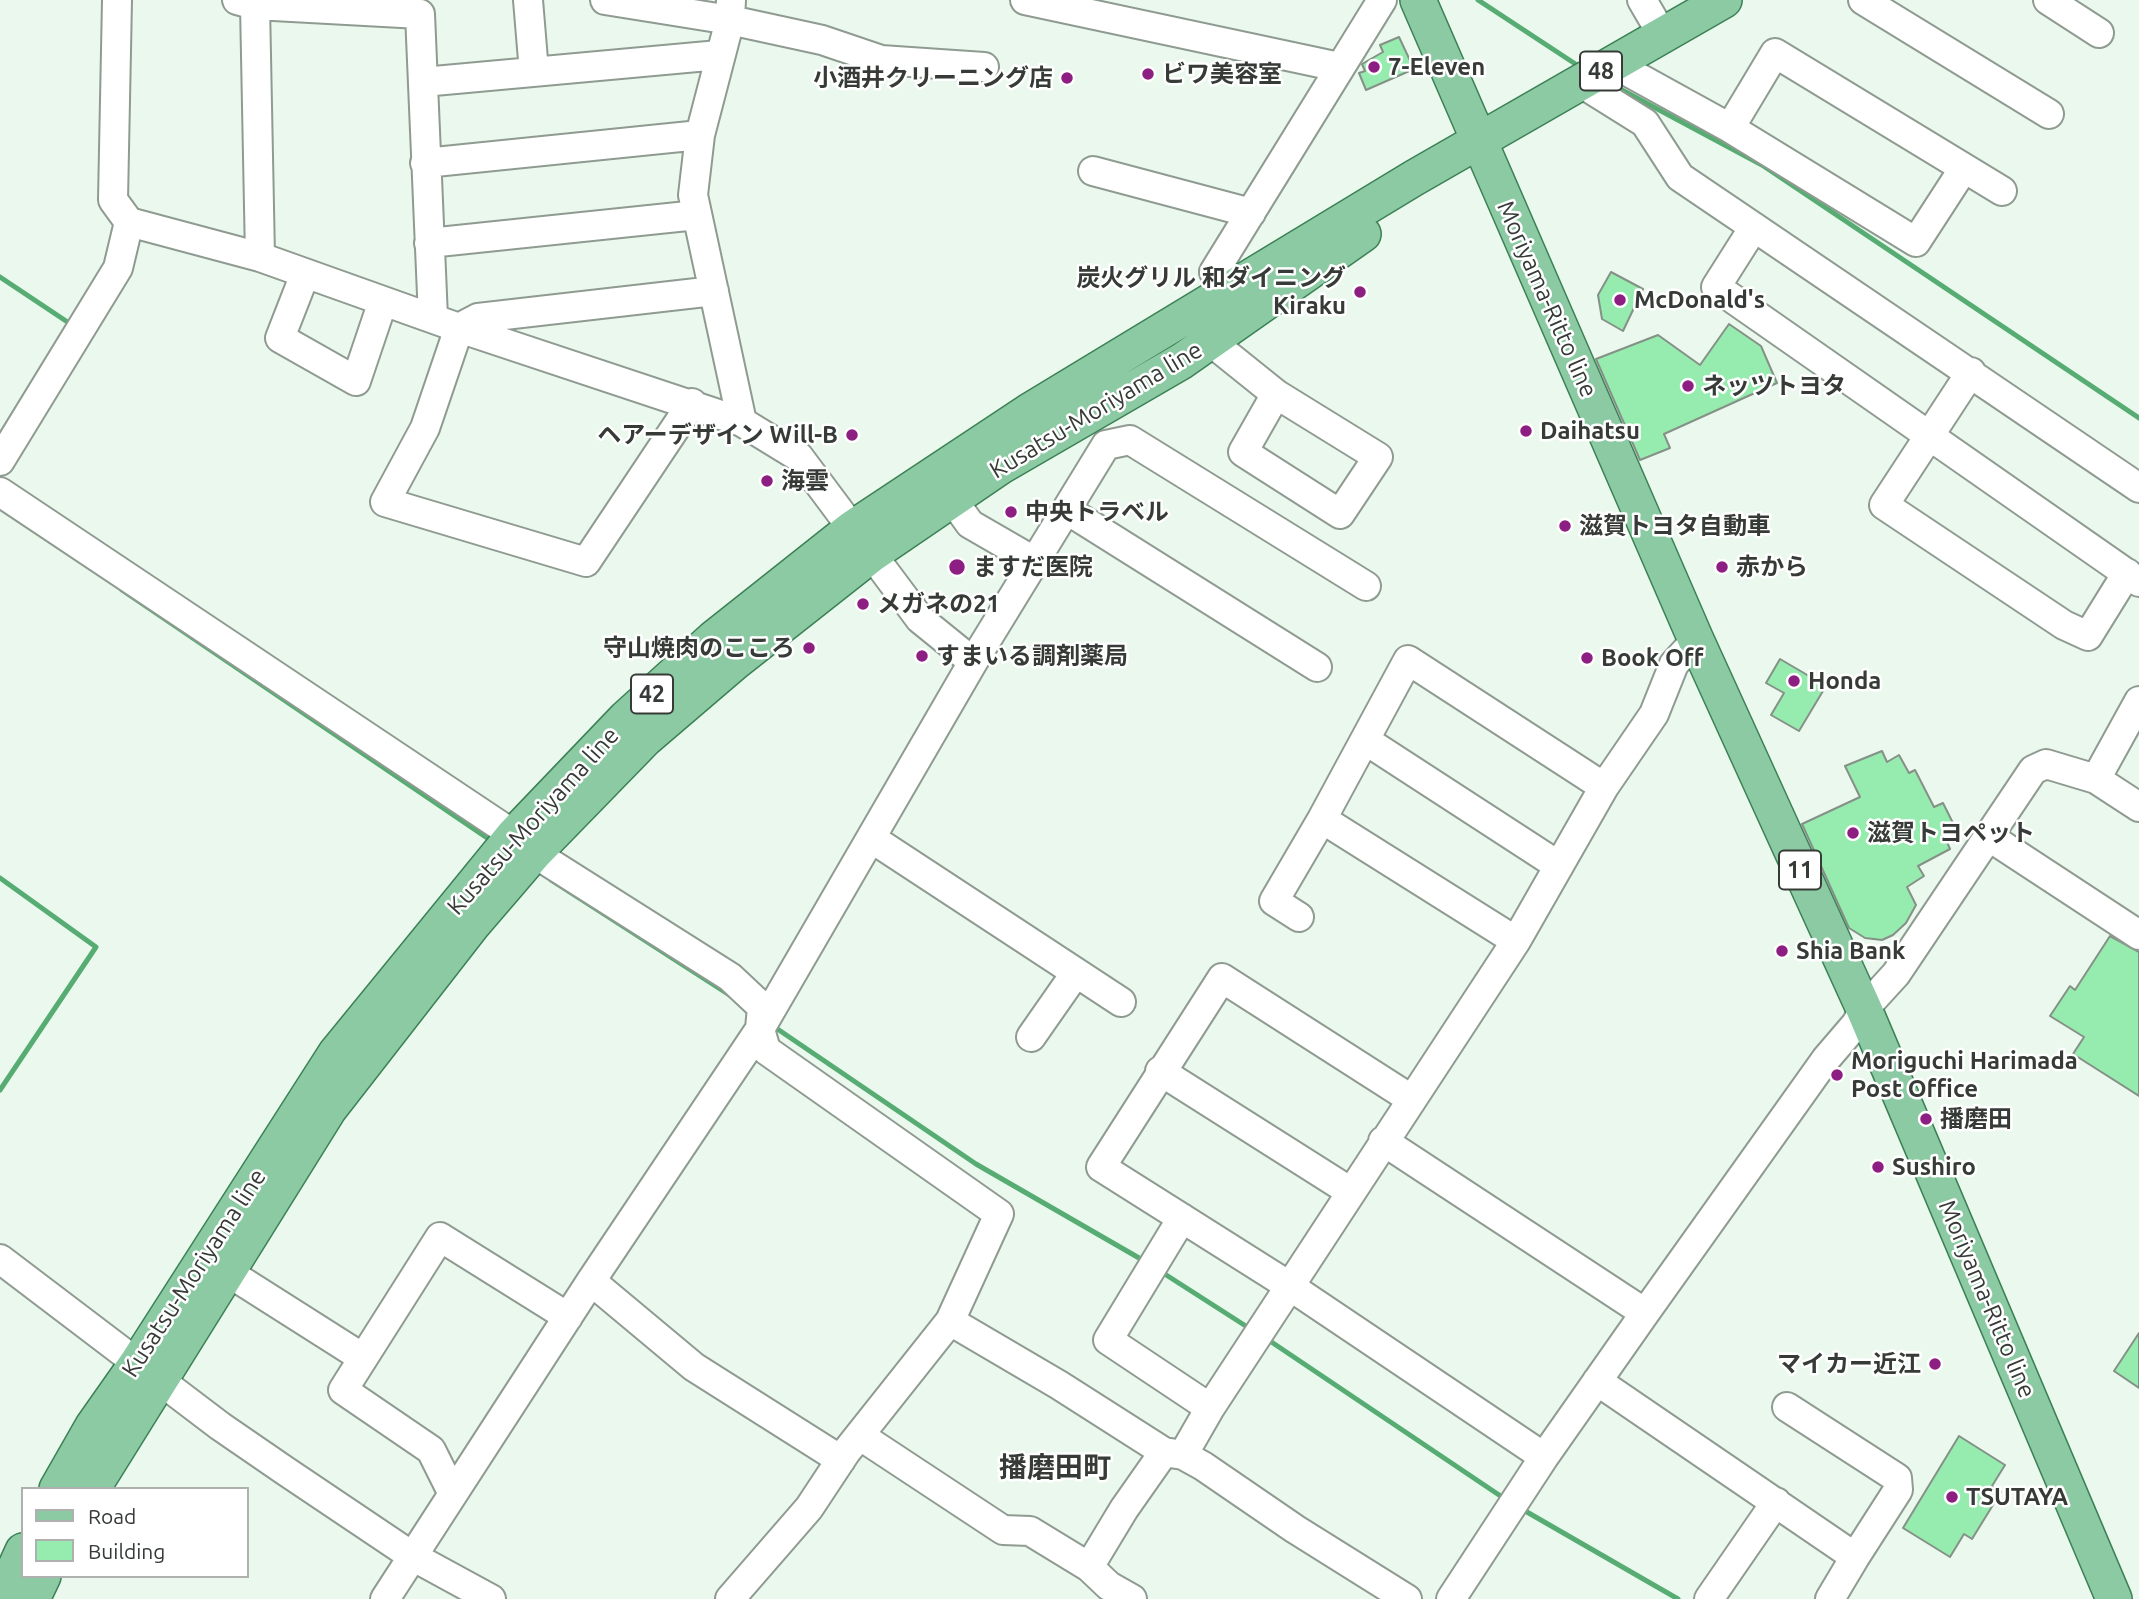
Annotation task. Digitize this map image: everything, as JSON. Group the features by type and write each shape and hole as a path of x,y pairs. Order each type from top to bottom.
{"main road":[{"name":"Moriyama-Ritto line","path":"1418,0 1696,640 1864,1009 2114,1599"},
{"name":"48","path":"1479,143 1724,0"},
{"name":"Kusatsu-Moriyama line","path":"862,541 953,499 1001,466 1141,387 1422,192 1479,143"},
{"name":"Kusatsu-Moriyama line","path":"93,1487 148,1370 336,1053 524,844 735,662 862,541 1028,412 1414,178 1479,143"},
{"name":"Kusatsu-Moriyama line","path":"58,1487 93,1426 148,1370 226,1272 329,1109 473,924 524,844"},
{"path":"1,1599 21,1555"},
{"path":"32,1599 42,1578"}],"street":[{"path":"117,0 113,200 129,222 260,257 459,328 692,403 742,422 799,457 920,620 973,662"},
{"path":"528,0 534,72"},
{"path":"605,0 730,10 881,60 984,67"},
{"path":"1025,0 1339,67"},
{"path":"1214,272 1382,0"},
{"path":"1642,0 1663,36"},
{"path":"1863,0 2049,114"},
{"path":"2048,0 2099,33"},
{"path":"260,257 246,2 420,14 433,318"},
{"path":"730,10 693,176 697,215 742,422"},
{"path":"1730,128 1775,53 2002,191"},
{"path":"423,82 719,55"},
{"path":"1614,64 1730,128 1916,242 1964,168"},
{"path":"1581,83 1646,123 1680,177 2139,488"},
{"path":"425,163 700,135"},
{"path":"1093,171 1251,213"},
{"path":"429,243 697,215"},
{"path":"0,461 118,268 129,222"},
{"path":"1754,227 1716,287 1929,435 2133,577 2088,636 2064,625 1884,505 1929,435 1971,372"},
{"path":"304,274 280,338 356,382 383,301"},
{"path":"692,403 586,562 385,502 425,428 459,328 478,318 713,291"},
{"path":"1210,341 1276,394 1378,457 1340,514 1243,452 1276,394"},
{"path":"384,1599 760,1029 973,662 1106,445 1130,440 1366,586"},
{"path":"0,492 524,844 730,977 762,1007 760,1029 766,1050 999,1213 950,1321 862,1437 841,1460 795,1526 730,1599"},
{"path":"953,499 970,524 1034,561"},
{"path":"1067,510 1317,667"},
{"path":"862,1437 1003,1530 1030,1531 1107,1588 1124,1509 1174,1454 1210,1408 1291,1287 1383,1141 1516,941 1604,787 1654,713 1674,664 1696,640"},
{"path":"1299,917 1274,901 1322,819 1408,660 1604,787"},
{"path":"2096,779 2135,716"},
{"path":"1365,740 1559,866"},
{"path":"1451,1599 1597,1381 1864,1009 1896,974 2034,770 2046,764 2096,779 2139,807"},
{"path":"1322,819 1516,941"},
{"path":"1988,836 2139,935"},
{"path":"871,838 1121,1002"},
{"path":"1031,1037 1075,974"},
{"path":"1411,1099 1222,978 1101,1167 1291,1287 1544,1457"},
{"path":"1160,1071 1352,1192"},
{"path":"1383,1141 1645,1313"},
{"path":"1182,1218 1108,1340 1210,1408"},
{"path":"453,1494 430,1450 343,1390 440,1237 568,1317"},
{"path":"0,1259 231,1433 412,1556 491,1599"},
{"path":"226,1272 363,1358"},
{"path":"591,1282 694,1367 841,1460"},
{"path":"950,1321 1174,1454 1407,1599"},
{"path":"1597,1381 1856,1556"},
{"path":"1787,1407 1897,1478 1898,1490 1830,1599"},
{"path":"1709,1599 1776,1502"}],"building":[{"path":"1399,37 1414,69 1366,90 1359,73 1365,71 1362,64 1383,52 1380,45"},
{"path":"1611,272 1643,289 1623,331 1602,319 1598,295"},
{"path":"1729,324 1761,346 1777,383 1664,434 1670,448 1640,460 1596,359 1658,335 1700,365"},
{"path":"1780,659 1826,686 1799,731 1771,715 1784,693 1766,683"},
{"path":"1882,751 1887,762 1899,755 1909,773 1915,770 1934,807 1943,803 1956,829 1944,835 1950,849 1918,866 1924,876 1907,887 1916,905 1906,923 1893,935 1882,940 1865,938 1849,928 1802,824 1860,797 1845,766"},
{"path":"2110,936 2139,952 2139,1096 2073,1054 2084,1037 2050,1016 2070,986 2075,990"},
{"path":"2139,1333 2139,1388 2114,1371"},
{"path":"1959,1436 2005,1465 1992,1486 2001,1492 1972,1539 1964,1534 1950,1557 1903,1528"}],"waterway":[{"path":"1478,0 1580,67"},
{"path":"1607,82 1762,165 2139,418"},
{"path":"0,277 72,325"},
{"path":"122,590 493,842"},
{"path":"0,878 96,947 0,1090"},
{"path":"551,880 731,996"},
{"path":"773,1026 976,1164 1146,1262"},
{"path":"1160,1271 1252,1330"},
{"path":"1267,1339 1505,1499"},
{"path":"1520,1508 1678,1599"}],"place":[{"name":"7-Eleven","path":"1374,67"},
{"name":"ビワ美容室","path":"1148,74"},
{"name":"小酒井クリーニング店","path":"1067,78"},
{"name":"炭火グリル 和ダイニング Kiraku","path":"1360,292"},
{"name":"McDonald's","path":"1620,300"},
{"name":"ネッツトヨタ","path":"1688,386"},
{"name":"Daihatsu","path":"1526,431"},
{"name":"ヘアーデザイン Will-B","path":"852,435"},
{"name":"海雲","path":"767,481"},
{"name":"中央トラベル","path":"1011,512"},
{"name":"滋賀トヨタ自動車","path":"1565,526"},
{"name":"ますだ医院","path":"957,567"},
{"name":"赤から","path":"1722,567"},
{"name":"メガネの21","path":"863,604"},
{"name":"守山焼肉のこころ","path":"809,648"},
{"name":"すまいる調剤薬局","path":"922,656"},
{"name":"Book Off","path":"1587,658"},
{"name":"Honda","path":"1794,681"},
{"name":"滋賀トヨペット","path":"1853,833"},
{"name":"Shia Bank","path":"1782,951"},
{"name":"Moriguchi Harimada Post Office","path":"1837,1075"},
{"name":"播磨田","path":"1926,1119"},
{"name":"Sushiro","path":"1878,1167"},
{"name":"マイカー近江","path":"1935,1364"},
{"name":"TSUTAYA","path":"1952,1497"}],"district":[{"name":"播磨田町","path":"1055,1468"}]}
